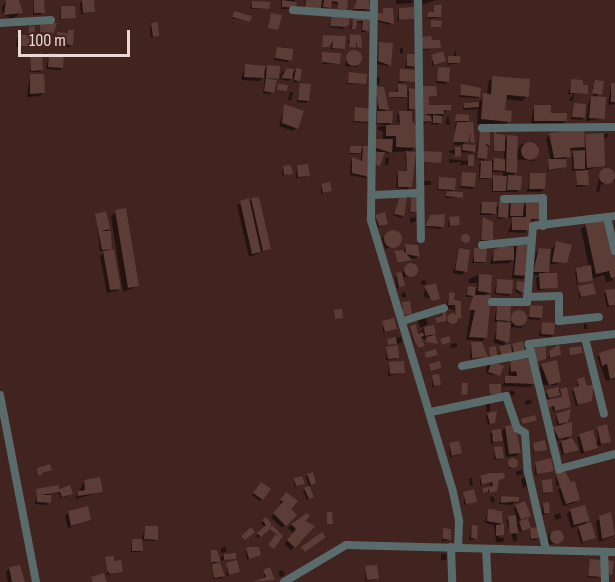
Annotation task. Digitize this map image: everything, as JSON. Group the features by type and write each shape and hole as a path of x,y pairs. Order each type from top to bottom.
{"street":[{"path":"374,0 371,220 431,412 459,521 454,547 452,582"},
{"path":"418,0 418,193 421,238"},
{"path":"293,10 374,16"},
{"path":"0,23 51,20"},
{"path":"482,128 615,127"},
{"path":"373,195 418,193"},
{"path":"504,199 543,198 543,226"},
{"path":"492,302 527,302 533,226 611,217 615,251"},
{"path":"482,245 532,240"},
{"path":"527,297 559,296 559,321 599,317"},
{"path":"403,321 444,308"},
{"path":"615,333 529,344 559,469 615,454"},
{"path":"585,338 604,414"},
{"path":"462,366 531,353"},
{"path":"0,395 36,582"},
{"path":"431,412 506,396 517,428 525,433 528,472 546,550"},
{"path":"284,582 346,545 615,552"},
{"path":"486,549 488,582"},
{"path":"604,552 605,582"}],"building":[{"path":"6,0 19,0 23,13 4,15"},
{"path":"34,0 44,0 45,13 34,13"},
{"path":"82,0 94,0 95,12 83,13"},
{"path":"282,0 297,2 296,8 282,7"},
{"path":"306,0 322,0 321,9 305,7"},
{"path":"324,0 348,0 347,10 337,9 338,2 332,1 331,8 323,7"},
{"path":"357,0 369,0 370,9 353,9"},
{"path":"252,1 270,2 269,9 252,8"},
{"path":"434,5 442,5 441,17 427,17 428,12 434,12"},
{"path":"61,6 75,6 76,18 61,19"},
{"path":"414,7 414,19 399,20 399,8"},
{"path":"383,8 393,8 394,24 377,20 377,13 383,13"},
{"path":"234,11 252,16 250,22 232,17"},
{"path":"271,13 282,15 278,30 268,28"},
{"path":"332,13 350,14 349,24 346,27 330,26"},
{"path":"353,15 370,17 369,31 362,30 363,21 357,21 356,29 352,29"},
{"path":"431,20 442,21 441,27 431,27"},
{"path":"40,22 57,23 54,33 40,32"},
{"path":"158,22 159,36 153,37 151,23"},
{"path":"29,26 35,26 34,46 18,46 18,35 28,35"},
{"path":"68,30 74,30 73,45 57,44 57,32 68,33"},
{"path":"350,34 361,35 362,48 357,47 356,41 356,48 349,47"},
{"path":"41,35 51,35 50,46 40,45"},
{"path":"323,35 346,36 345,49 332,48 333,41 329,47 322,47"},
{"path":"431,36 432,40 440,40 441,48 422,49 421,37"},
{"path":"379,42 393,43 391,66 378,61"},
{"path":"277,47 293,49 292,61 275,58"},
{"path":"354,50 360,52 362,58 360,64 354,66 348,64 346,58 348,52"},
{"path":"443,51 446,61 434,65 431,55"},
{"path":"322,52 341,53 340,64 322,62"},
{"path":"42,53 43,70 31,71 30,54"},
{"path":"49,53 64,54 63,68 48,67"},
{"path":"407,54 417,54 417,67 407,66"},
{"path":"448,56 460,56 460,63 448,63"},
{"path":"245,64 265,66 264,78 244,77"},
{"path":"267,65 280,66 279,79 266,78"},
{"path":"438,67 450,68 449,82 437,81"},
{"path":"287,68 294,69 292,79 281,78"},
{"path":"296,68 302,69 300,81 294,80"},
{"path":"400,69 415,70 415,82 399,81"},
{"path":"349,72 367,74 366,84 348,83"},
{"path":"30,74 44,74 45,93 30,94"},
{"path":"492,76 530,79 529,97 507,95 505,110 512,111 511,122 481,119 483,93 491,94"},
{"path":"266,78 277,80 274,93 264,91"},
{"path":"571,79 583,80 583,85 588,85 588,94 570,93"},
{"path":"595,80 604,81 602,95 592,93"},
{"path":"300,83 311,84 309,101 298,100"},
{"path":"611,83 615,83 615,102 611,102"},
{"path":"278,84 288,85 287,91 277,90"},
{"path":"398,84 407,85 407,97 389,97 389,92 398,92"},
{"path":"461,84 481,88 480,97 460,95"},
{"path":"375,86 384,87 389,110 379,109"},
{"path":"422,86 436,86 437,96 429,97 429,105 451,105 451,110 444,110 444,114 424,114 431,116 432,121 420,122"},
{"path":"409,88 417,89 416,109 409,109"},
{"path":"591,96 606,97 605,119 589,118"},
{"path":"479,102 479,107 464,108 464,103"},
{"path":"574,103 586,104 585,118 572,117"},
{"path":"284,104 304,111 298,129 282,123"},
{"path":"534,105 551,105 551,113 567,113 567,121 534,121"},
{"path":"355,107 372,109 371,122 354,121"},
{"path":"377,111 393,111 392,123 377,123"},
{"path":"399,111 412,111 412,121 417,127 417,148 396,147 396,136 386,136 386,125 400,125"},
{"path":"456,114 469,115 469,121 455,121"},
{"path":"433,115 442,116 442,123 433,123"},
{"path":"457,122 473,122 475,143 470,142 471,132 468,142 453,142"},
{"path":"494,129 497,134 505,135 505,151 494,151"},
{"path":"584,129 585,147 570,148 571,157 554,158 549,133"},
{"path":"480,130 490,130 490,145 485,144 488,147 487,159 477,158"},
{"path":"604,133 605,166 587,168 585,134"},
{"path":"507,135 518,136 517,173 506,172"},
{"path":"376,139 393,139 392,153 376,148"},
{"path":"526,142 534,142 539,147 537,158 526,160 521,155 521,147"},
{"path":"463,144 476,145 475,152 462,150"},
{"path":"350,146 362,146 361,153 350,153"},
{"path":"363,146 370,146 369,177 352,173 352,157 362,161"},
{"path":"455,147 461,147 461,156 455,157"},
{"path":"585,150 585,169 574,169 573,151"},
{"path":"406,151 416,152 412,187 398,187 398,171 407,171"},
{"path":"422,151 442,152 441,163 422,162"},
{"path":"375,152 385,152 380,166 375,165"},
{"path":"468,155 474,155 474,166 468,166"},
{"path":"494,158 505,159 505,171 493,170"},
{"path":"548,159 566,159 567,167 549,170"},
{"path":"481,161 492,161 492,178 480,178"},
{"path":"308,164 310,176 298,177 297,165"},
{"path":"291,165 293,174 284,175 283,166"},
{"path":"604,168 610,168 615,176 613,182 604,184 599,179 599,173"},
{"path":"588,170 589,185 577,185 576,171"},
{"path":"462,172 476,173 475,187 461,186"},
{"path":"530,173 546,173 545,189 529,189"},
{"path":"493,175 507,176 506,191 493,191"},
{"path":"508,175 522,176 521,190 507,190"},
{"path":"439,177 456,178 455,190 438,189"},
{"path":"330,182 332,191 323,193 321,184"},
{"path":"447,191 463,192 463,198 446,196"},
{"path":"400,196 407,198 404,216 394,214"},
{"path":"411,196 417,196 417,212 410,212"},
{"path":"259,197 271,249 263,251 251,198"},
{"path":"249,198 261,252 252,254 240,201"},
{"path":"511,200 524,201 523,216 510,216"},
{"path":"499,201 509,202 508,218 498,217"},
{"path":"482,202 497,202 496,214 481,213"},
{"path":"526,202 541,202 541,219 531,219 530,230 512,230 512,217 526,217"},
{"path":"126,208 139,286 128,288 115,210"},
{"path":"106,211 110,229 101,231 111,231 112,249 102,250 95,214"},
{"path":"385,212 388,224 379,226 375,215"},
{"path":"445,214 444,227 425,226 430,215"},
{"path":"459,216 460,225 450,226 449,217"},
{"path":"483,217 493,222 493,240 481,240"},
{"path":"606,218 615,259 615,277 611,278 609,271 596,274 585,223"},
{"path":"393,230 399,233 402,239 399,245 393,248 387,245 384,239 387,233"},
{"path":"465,234 469,238 465,242 461,238"},
{"path":"556,241 572,245 567,263 552,262"},
{"path":"405,244 418,245 420,257 406,254"},
{"path":"517,244 530,245 527,276 514,275"},
{"path":"501,247 514,247 514,260 493,261 494,250"},
{"path":"459,248 470,250 467,272 455,270"},
{"path":"474,248 487,248 486,262 474,262"},
{"path":"539,248 551,249 549,272 533,272"},
{"path":"114,249 121,289 110,290 103,251"},
{"path":"403,250 412,260 398,263 394,251"},
{"path":"411,263 416,265 418,270 416,275 411,277 406,275 404,270 406,265"},
{"path":"591,265 593,281 578,283 576,268"},
{"path":"402,272 405,286 399,287 396,273"},
{"path":"539,273 557,273 558,288 540,289"},
{"path":"479,274 492,275 491,293 478,291"},
{"path":"497,279 513,280 512,294 496,293"},
{"path":"517,281 525,282 524,294 516,289"},
{"path":"436,283 440,299 432,301 424,286"},
{"path":"593,283 596,294 581,297 578,286"},
{"path":"468,286 476,287 475,295 491,295 487,338 469,337 475,310 469,310 473,296 467,295"},
{"path":"615,289 615,305 609,306 605,290"},
{"path":"449,292 455,293 454,300 461,301 461,318 456,318 455,305 448,305"},
{"path":"410,301 412,314 403,315 402,302"},
{"path":"497,305 511,306 510,321 496,320"},
{"path":"530,305 543,306 542,318 529,317"},
{"path":"342,309 343,318 335,319 334,310"},
{"path":"442,309 446,309 446,321 437,323 435,318 442,316 443,320"},
{"path":"516,310 522,310 527,318 525,324 516,326 511,321 511,315"},
{"path":"452,312 458,318 452,324 446,318"},
{"path":"394,318 397,329 385,332 382,321"},
{"path":"497,321 511,323 509,343 496,339"},
{"path":"542,322 555,323 554,335 541,334"},
{"path":"416,324 418,334 423,332 424,336 421,337 425,346 419,348 410,326"},
{"path":"434,325 436,334 425,336 424,327"},
{"path":"435,335 438,344 426,342 426,337"},
{"path":"449,336 451,342 442,345 440,339"},
{"path":"396,337 397,344 388,345 387,339"},
{"path":"523,341 525,352 514,354 512,344"},
{"path":"471,342 482,342 488,357 472,358"},
{"path":"546,343 546,359 535,362 532,349"},
{"path":"511,344 512,353 501,355 499,346"},
{"path":"559,344 561,355 550,358 549,351"},
{"path":"398,345 399,358 388,359 386,347"},
{"path":"496,346 497,356 490,356 489,347"},
{"path":"581,346 583,353 570,355 569,348"},
{"path":"615,348 615,378 610,379 607,364 602,366 599,353"},
{"path":"436,349 438,355 426,358 425,352"},
{"path":"530,358 535,384 505,383 505,376 517,376 516,371 511,372 510,359"},
{"path":"557,360 561,382 549,385 541,364"},
{"path":"404,361 405,373 390,374 389,362"},
{"path":"440,361 441,368 431,371 429,364"},
{"path":"492,361 504,366 500,376 488,372"},
{"path":"439,374 441,385 434,386 432,375"},
{"path":"584,377 587,386 596,384 597,388 593,389 592,401 578,405 573,388 579,386 577,379"},
{"path":"462,383 468,383 467,395 461,394"},
{"path":"489,384 501,384 501,394 490,394"},
{"path":"558,387 560,395 549,398 546,390"},
{"path":"567,387 571,407 555,411 554,406 548,408 546,400 562,397 560,389"},
{"path":"571,409 568,422 559,424 556,414"},
{"path":"497,411 495,423 490,424 487,413"},
{"path":"535,415 537,420 523,424 521,419"},
{"path":"572,422 572,436 559,439 553,427"},
{"path":"607,424 611,442 601,444 597,427"},
{"path":"505,426 516,427 521,453 509,454"},
{"path":"501,429 503,441 493,442 492,430"},
{"path":"593,430 598,448 584,452 579,434"},
{"path":"572,438 579,450 564,454 561,441"},
{"path":"545,440 547,450 534,452 533,443"},
{"path":"459,441 462,453 452,456 449,443"},
{"path":"502,446 504,458 496,459 494,447"},
{"path":"513,458 517,459 517,467 513,468 509,467 508,463 509,459"},
{"path":"551,458 554,471 537,474 535,462"},
{"path":"50,464 52,470 42,473 41,468 42,475 38,475 37,468"},
{"path":"564,470 571,482 575,481 580,500 566,504 555,472"},
{"path":"313,472 316,483 311,485 307,474"},
{"path":"504,473 505,478 499,480 497,491 490,493 488,488 488,492 483,493 483,488 493,486 492,482 482,485 480,476"},
{"path":"302,476 305,484 296,486 294,478"},
{"path":"100,477 103,492 78,496 78,491 85,490 84,480"},
{"path":"552,479 553,492 543,493 542,480"},
{"path":"261,482 271,489 263,500 253,493"},
{"path":"59,485 59,489 70,485 73,494 62,497 60,492 41,495 51,495 51,503 37,502 36,489"},
{"path":"309,486 314,497 309,499 304,488"},
{"path":"474,489 477,502 466,504 463,492"},
{"path":"286,492 298,501 291,509 297,515 286,526 273,513 283,502 280,500"},
{"path":"501,496 519,497 519,501 501,503"},
{"path":"525,501 531,516 521,520 515,505"},
{"path":"549,502 550,513 544,513 543,503"},
{"path":"585,505 590,521 574,525 570,509"},
{"path":"88,506 91,520 71,526 68,511"},
{"path":"488,509 497,510 496,517 497,511 502,511 503,524 487,521"},
{"path":"327,512 332,512 333,524 327,524"},
{"path":"611,512 615,535 602,539 599,516"},
{"path":"307,513 310,516 305,521 315,526 295,548 287,540 296,529 291,524"},
{"path":"516,515 518,533 510,534 508,516"},
{"path":"266,517 271,523 270,529 261,537 257,533 266,525 262,520"},
{"path":"528,518 531,528 522,531 519,521"},
{"path":"591,522 596,538 583,542 578,526"},
{"path":"504,524 504,535 496,536 496,525"},
{"path":"272,525 283,536 274,549 268,545 275,535 279,536 270,529"},
{"path":"472,525 478,526 477,539 471,538"},
{"path":"145,526 158,526 158,540 144,539"},
{"path":"251,527 255,532 245,540 241,536"},
{"path":"538,527 540,538 531,539 530,528"},
{"path":"443,528 451,529 451,540 443,539"},
{"path":"554,530 560,530 564,537 560,544 554,544 550,540 550,534"},
{"path":"322,532 326,537 305,552 301,547"},
{"path":"132,539 142,539 143,551 132,551"},
{"path":"259,547 261,555 249,559 246,548"},
{"path":"211,550 217,550 221,562 211,562"},
{"path":"236,553 236,559 224,560 224,554"},
{"path":"114,556 114,561 121,560 123,572 110,574 105,557"},
{"path":"590,559 602,560 601,577 588,576"},
{"path":"237,560 240,572 229,575 226,563"},
{"path":"607,560 614,561 612,575 606,574"},
{"path":"220,562 225,576 214,578 212,564"},
{"path":"20,565 25,582 12,582 9,567"},
{"path":"377,565 379,579 367,580 365,566"},
{"path":"270,567 275,580 253,582 266,577 263,570"},
{"path":"104,573 107,582 93,582 91,577"}]}
